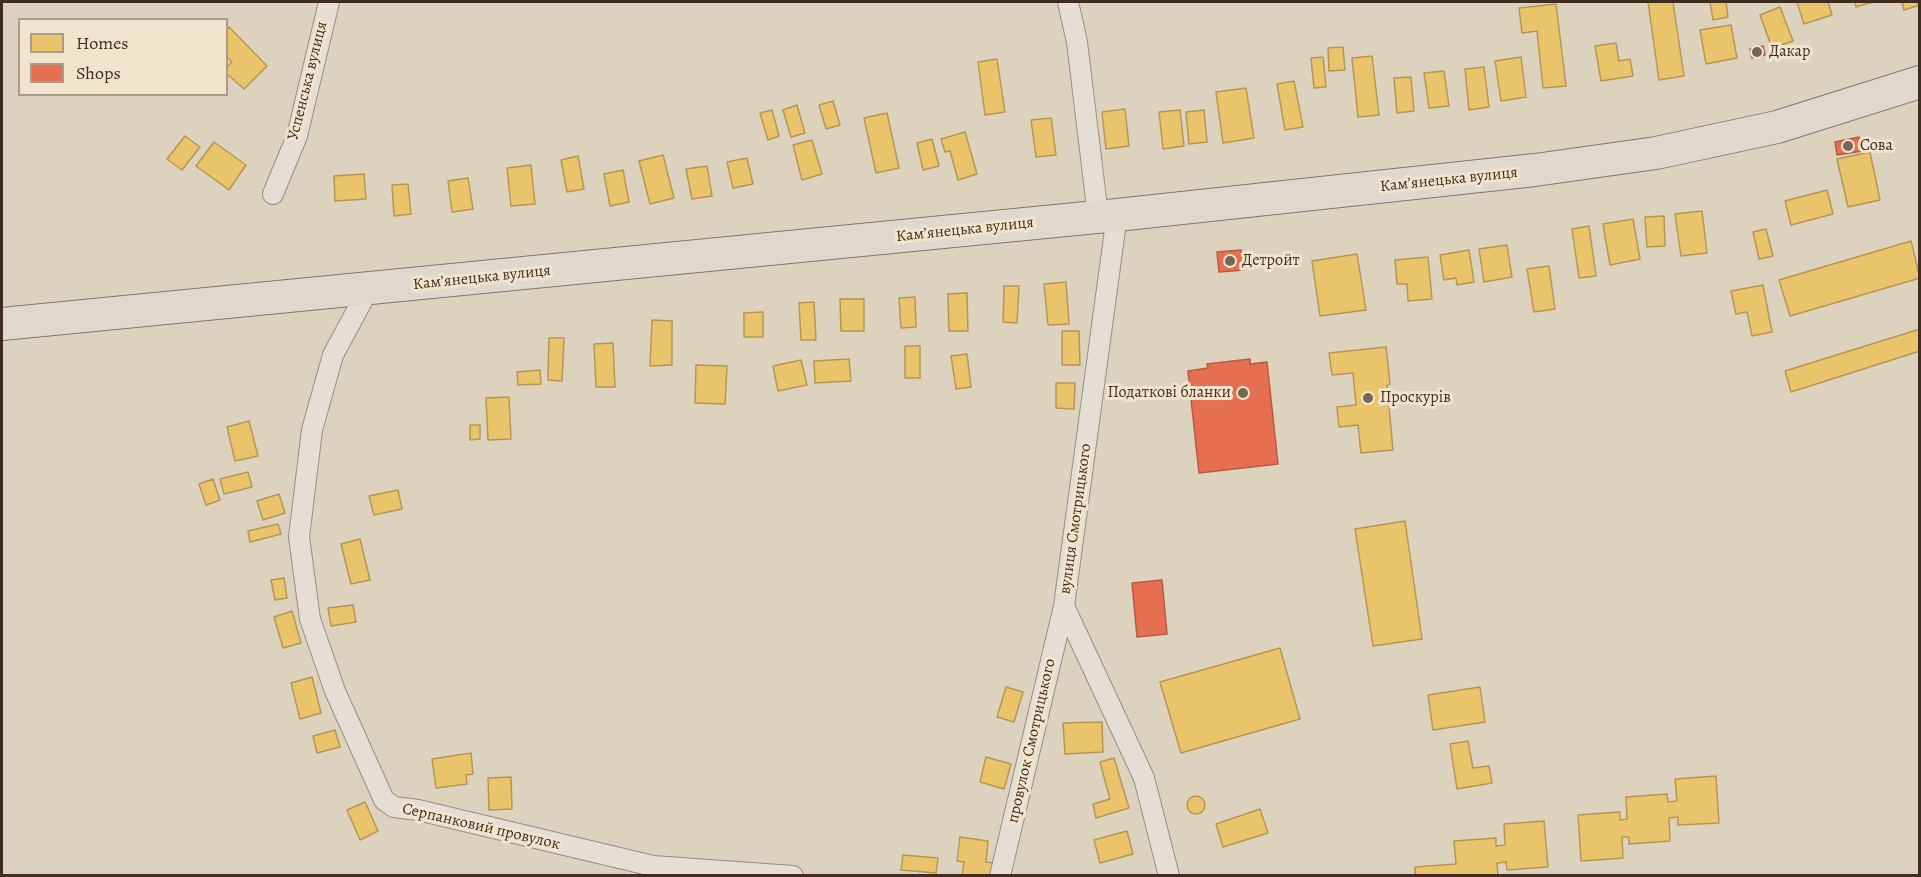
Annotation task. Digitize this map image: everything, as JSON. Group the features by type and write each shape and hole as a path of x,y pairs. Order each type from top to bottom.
{"main road":[{"name":"Камʼянецька вулиця","path":"2,324 368,290 1523,172 1656,153 1777,127 1920,82"}],"street":[{"name":"Успенська вулиця","path":"273,194 297,136 329,2"},
{"name":"вулиця Смотрицького","path":"1068,2 1108,216 1064,606 1144,778 1169,876"},
{"name":"Серпанковий провулок","path":"368,290 333,355 312,430 299,537 310,619 334,691 384,800 394,807 430,813 653,866 793,876"},
{"name":"провулок Смотрицького","path":"1000,876 1064,606"}],"building: Homes":[{"path":"1648,2 1673,2 1684,76 1659,80"},
{"path":"1710,2 1726,2 1728,17 1713,20"},
{"path":"1797,2 1828,2 1832,15 1804,24"},
{"path":"1855,2 1873,2 1856,7"},
{"path":"1902,2 1920,2 1920,5 1904,10"},
{"path":"1556,4 1566,86 1543,88 1537,31 1522,33 1519,8"},
{"path":"1780,7 1793,41 1772,48 1760,15"},
{"path":"1731,25 1737,58 1706,64 1700,30"},
{"path":"228,28 267,66 244,89 228,75 228,66 232,62 228,58"},
{"path":"1616,43 1619,61 1630,59 1633,76 1601,81 1595,46"},
{"path":"1343,47 1345,70 1329,71 1328,48"},
{"path":"1372,56 1379,115 1358,117 1352,58"},
{"path":"1323,57 1326,87 1314,88 1311,58"},
{"path":"1521,57 1526,97 1501,101 1495,61"},
{"path":"997,59 1005,112 985,115 978,62"},
{"path":"1484,67 1489,107 1469,110 1465,69"},
{"path":"1444,71 1449,106 1429,108 1424,73"},
{"path":"1411,77 1414,111 1397,113 1394,78"},
{"path":"1294,81 1303,127 1285,130 1277,84"},
{"path":"1246,88 1254,138 1223,143 1216,92"},
{"path":"833,101 840,125 826,129 819,105"},
{"path":"797,105 805,133 791,137 783,110"},
{"path":"1125,109 1129,146 1106,149 1102,112"},
{"path":"772,110 779,136 768,140 760,113"},
{"path":"1180,110 1184,146 1163,149 1159,112"},
{"path":"1204,110 1207,142 1189,144 1186,112"},
{"path":"887,113 899,168 876,173 864,118"},
{"path":"1051,118 1056,155 1036,157 1031,120"},
{"path":"965,132 977,174 958,180 950,151 945,152 941,139"},
{"path":"185,136 200,147 182,170 167,159"},
{"path":"932,139 939,166 923,170 917,143"},
{"path":"812,140 822,174 802,180 793,145"},
{"path":"214,142 246,165 229,190 196,166"},
{"path":"1870,152 1880,200 1848,207 1837,159"},
{"path":"663,155 674,198 650,204 639,161"},
{"path":"578,156 584,189 567,192 561,160"},
{"path":"747,158 753,184 733,188 727,162"},
{"path":"531,165 535,204 511,206 507,168"},
{"path":"707,166 712,196 692,199 686,169"},
{"path":"623,170 629,202 610,206 604,174"},
{"path":"364,174 366,199 335,201 334,176"},
{"path":"468,178 473,209 452,212 448,181"},
{"path":"408,184 411,214 394,216 392,185"},
{"path":"1827,190 1833,214 1791,225 1785,201"},
{"path":"1702,211 1707,253 1681,256 1675,214"},
{"path":"1664,216 1665,246 1647,247 1645,217"},
{"path":"1633,219 1640,259 1610,265 1603,224"},
{"path":"1589,226 1596,276 1579,278 1572,229"},
{"path":"1766,229 1773,256 1759,259 1753,232"},
{"path":"1911,241 1920,278 1790,316 1779,280"},
{"path":"1507,245 1512,277 1484,282 1479,249"},
{"path":"1469,250 1474,282 1457,285 1456,278 1444,280 1440,255"},
{"path":"1357,254 1366,310 1320,316 1312,261"},
{"path":"1428,257 1432,299 1408,301 1407,284 1397,284 1395,260"},
{"path":"1549,266 1555,309 1534,312 1527,269"},
{"path":"1066,282 1069,324 1048,325 1044,284"},
{"path":"1763,285 1772,332 1752,336 1747,312 1736,314 1731,291"},
{"path":"1004,286 1019,286 1017,323 1003,322"},
{"path":"967,293 968,331 949,331 948,294"},
{"path":"915,297 916,327 901,328 899,298"},
{"path":"840,299 864,299 864,331 841,331"},
{"path":"814,302 816,340 801,340 799,303"},
{"path":"763,312 763,337 744,337 744,313"},
{"path":"652,320 672,321 672,365 650,366"},
{"path":"1920,329 1920,351 1791,392 1785,371"},
{"path":"1062,331 1079,331 1080,365 1062,365"},
{"path":"549,338 564,338 562,381 548,380"},
{"path":"613,343 615,387 596,387 594,344"},
{"path":"905,346 920,346 920,378 905,378"},
{"path":"1386,347 1393,450 1361,453 1358,425 1339,427 1337,407 1356,405 1353,373 1332,375 1329,353"},
{"path":"967,354 971,387 956,389 951,356"},
{"path":"849,359 851,381 815,383 814,361"},
{"path":"801,360 807,385 778,391 773,366"},
{"path":"696,365 727,366 725,404 695,403"},
{"path":"540,370 541,384 518,385 517,372"},
{"path":"1056,383 1075,383 1074,409 1056,408"},
{"path":"509,397 511,439 488,440 486,398"},
{"path":"249,421 258,456 235,461 227,427"},
{"path":"470,425 480,425 480,439 470,440"},
{"path":"248,472 252,487 224,494 220,479"},
{"path":"213,479 220,500 206,505 199,484"},
{"path":"398,490 402,509 374,515 369,496"},
{"path":"279,494 285,513 263,520 257,501"},
{"path":"1405,521 1422,639 1373,646 1355,529"},
{"path":"278,524 281,534 250,542 248,531"},
{"path":"360,539 370,580 351,584 341,544"},
{"path":"284,578 287,598 275,600 271,580"},
{"path":"353,605 356,622 331,626 328,608"},
{"path":"292,611 301,643 283,648 274,617"},
{"path":"1280,648 1300,719 1181,753 1160,682"},
{"path":"312,677 321,713 300,719 291,683"},
{"path":"1006,687 1023,692 1014,722 997,717"},
{"path":"1480,687 1485,722 1433,730 1428,695"},
{"path":"1102,722 1103,752 1065,754 1063,723"},
{"path":"335,730 340,747 317,753 313,736"},
{"path":"1468,741 1473,768 1489,766 1492,783 1457,789 1450,744"},
{"path":"471,753 473,774 466,775 467,784 436,788 432,759"},
{"path":"986,757 1011,764 1004,789 980,782"},
{"path":"1114,758 1129,808 1096,818 1093,804 1110,799 1100,762"},
{"path":"1716,776 1719,823 1678,825 1678,817 1669,818 1670,841 1629,844 1629,837 1622,837 1623,858 1581,861 1578,815 1620,812 1620,820 1627,819 1626,797 1667,794 1668,802 1677,801 1675,779"},
{"path":"511,777 512,809 489,810 488,778"},
{"path":"1196,796 1202,799 1205,805 1202,811 1196,814 1190,811 1187,805 1190,799"},
{"path":"365,802 378,831 360,840 347,810"},
{"path":"1260,809 1268,833 1223,847 1216,824"},
{"path":"1544,821 1548,867 1507,870 1506,862 1497,863 1498,876 1415,876 1415,867 1456,864 1454,841 1496,838 1496,846 1505,845 1504,824"},
{"path":"1127,831 1133,854 1100,863 1094,840"},
{"path":"960,837 988,841 986,862 994,863 992,876 962,876 964,862 957,861"},
{"path":"903,855 938,858 936,873 901,870"}],"building: Shops":[{"path":"1763,46 1765,55 1752,58 1750,49"},
{"path":"1859,137 1862,151 1837,155 1835,142"},
{"path":"1241,250 1244,270 1219,272 1217,252"},
{"path":"1250,359 1250,364 1267,362 1278,464 1199,473 1188,371 1208,368 1207,364"},
{"path":"1162,580 1167,634 1137,637 1132,583"}],"place":[{"name":"Дакар","path":"1757,52"},
{"name":"Сова","path":"1848,146"},
{"name":"Детройт","path":"1230,261"},
{"name":"Податкові бланки","path":"1243,393"},
{"name":"Проскурів","path":"1368,398"}]}
